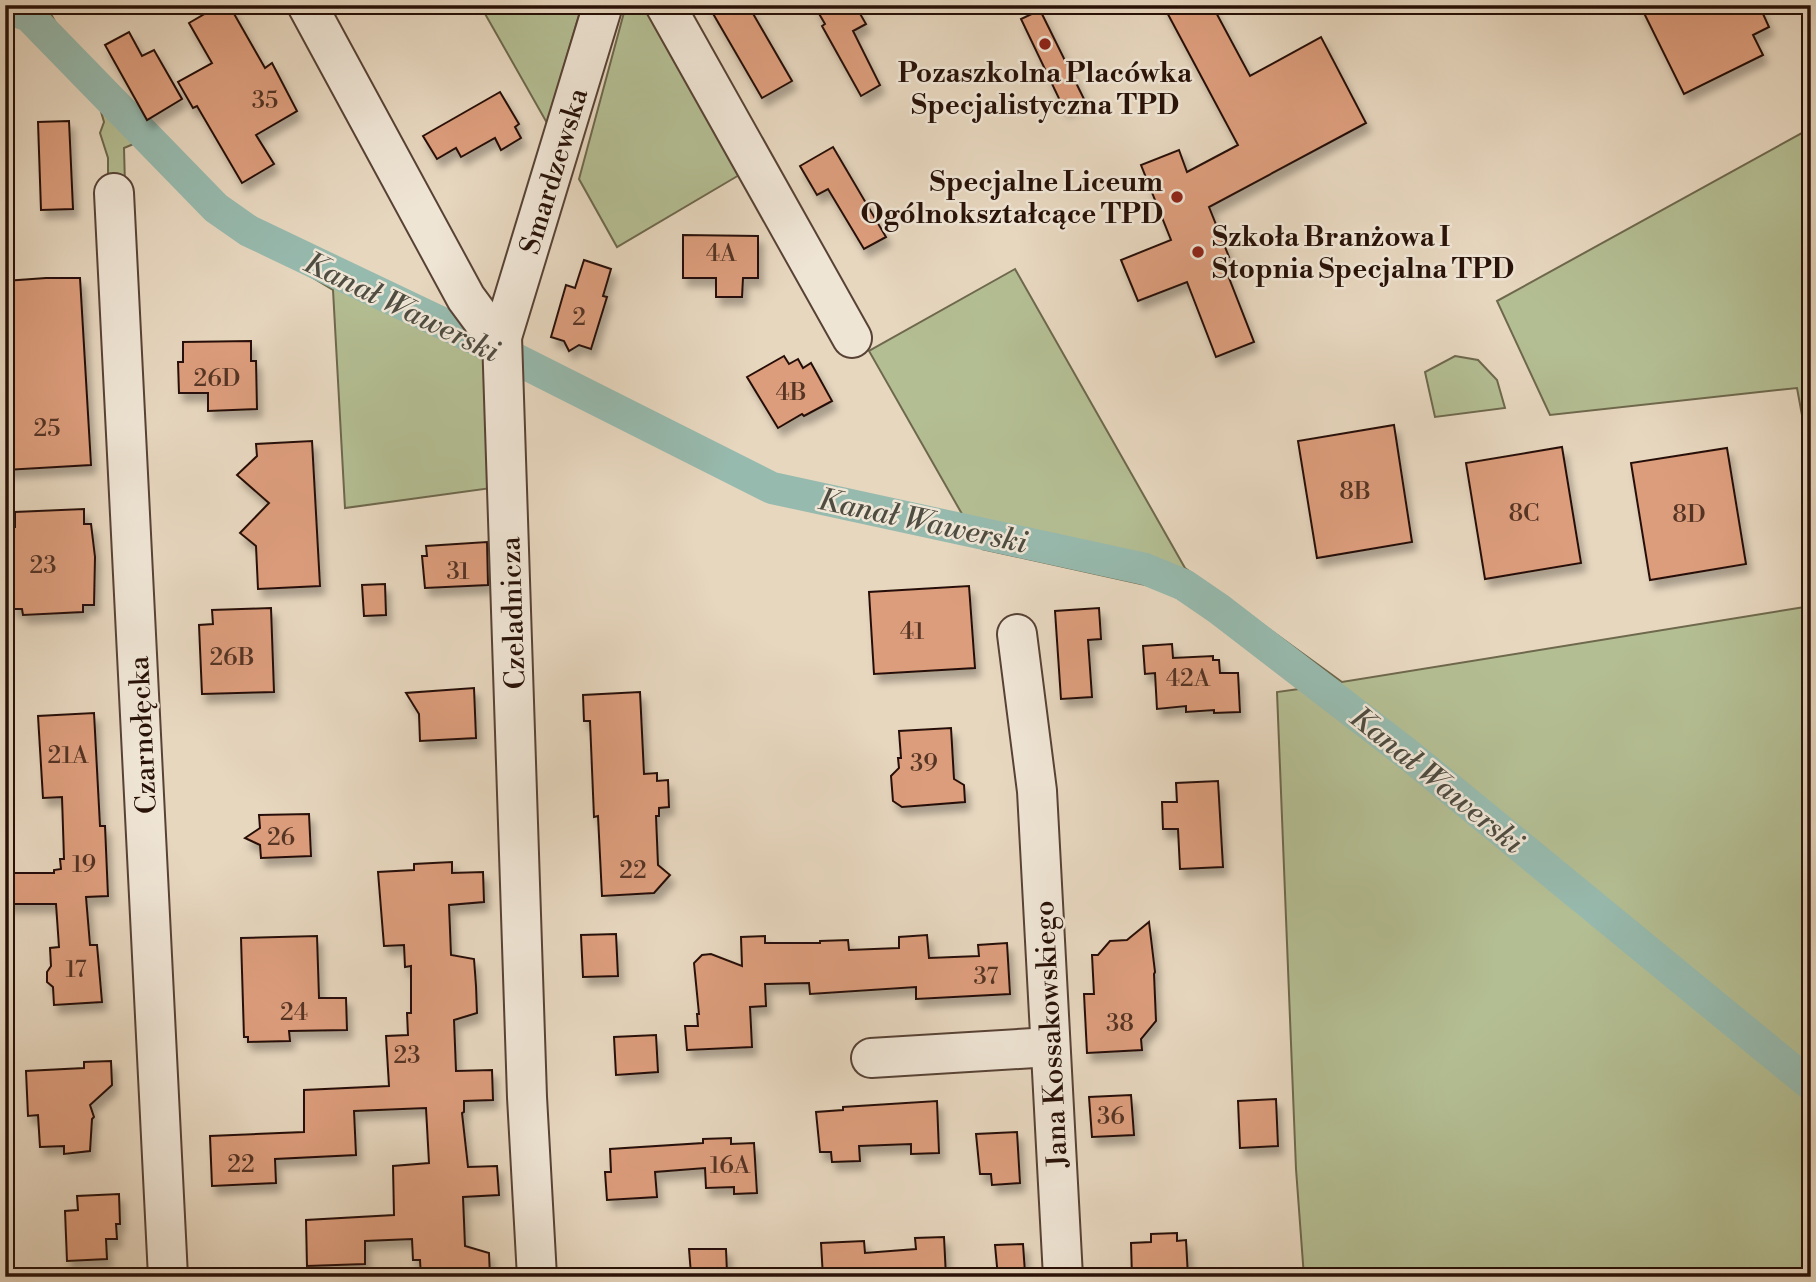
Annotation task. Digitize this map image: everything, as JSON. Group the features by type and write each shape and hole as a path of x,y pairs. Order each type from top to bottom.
{"street":[{"path":"307,5 466,298 504,350"},
{"name":"Smardzewska","path":"504,350 603,5"},
{"path":"665,5 852,338"},
{"name":"Czarnołęcka","path":"114,193 168,1277"},
{"name":"Czeladnicza","path":"504,350 527,1097 537,1277"},
{"name":"Jana Kossakowskiego","path":"1017,634 1037,791 1063,1277"},
{"path":"871,1058 1051,1047"}],"green space":[{"path":"5,5 46,5 68,45 144,122 254,223 458,323 473,353 492,363 499,487 345,508 333,290 208,215 136,143 124,148 125,185 108,186 108,158 100,133 104,122 97,98 15,22 5,20"},
{"path":"480,5 582,5 547,123"},
{"path":"626,5 652,5 746,171 617,247 579,179"},
{"path":"1811,128 1811,464 1797,388 1550,415 1497,301"},
{"path":"1015,269 1185,568 1342,682 1811,606 1811,1277 1304,1277 1296,1169 1277,692 1306,688 1238,631 1159,588 982,549 869,351"},
{"path":"524,353 785,479 944,515 959,542 782,502 772,495 760,495 518,375"},
{"path":"1455,356 1478,360 1497,380 1505,408 1435,417 1425,372"}],"building":[{"path":"202,5 229,5 265,68 272,63 297,111 256,135 274,164 242,183 197,106 193,108 178,82 212,63 189,23 206,13"},
{"path":"708,5 748,5 792,81 762,98"},
{"path":"814,5 855,5 866,24 853,31 880,85 861,96 822,26 825,24"},
{"path":"1163,5 1212,5 1250,76 1321,37 1366,123 1209,207 1229,257 1222,260 1254,342 1216,357 1187,282 1138,301 1121,260 1171,240 1141,165 1179,150 1187,172 1238,145"},
{"path":"1640,5 1759,5 1769,27 1753,35 1763,55 1684,94"},
{"name":"Pozaszkolna Placówka Specjalistyczna TPD","path":"1040,10 1084,99 1064,109 1021,19"},
{"path":"129,32 142,56 154,50 182,99 147,120 105,45"},
{"path":"500,92 519,124 515,127 521,138 501,150 495,138 461,157 456,148 437,159 423,136"},
{"path":"69,121 73,209 41,210 38,122"},
{"path":"833,147 886,237 864,249 828,189 817,195 800,166"},
{"path":"683,235 758,236 758,278 743,278 742,297 716,297 716,278 683,278"},
{"path":"584,260 611,269 603,296 607,297 591,349 579,345 569,351 564,341 551,337 566,285 575,288"},
{"path":"80,278 91,465 5,470 5,281"},
{"path":"251,341 251,361 256,361 257,409 208,411 208,393 179,393 178,362 183,362 183,342"},
{"path":"784,356 789,364 798,359 803,368 811,363 832,401 778,428 747,377"},
{"path":"1394,425 1412,542 1317,558 1298,441"},
{"path":"312,441 320,586 258,589 256,546 240,533 269,503 237,475 257,456 256,444"},
{"path":"1562,447 1581,563 1485,579 1466,463"},
{"path":"1727,448 1746,564 1650,580 1631,463"},
{"path":"84,509 84,524 91,524 95,557 94,605 83,605 83,612 23,615 22,609 13,609 9,582 8,527 15,527 15,512"},
{"path":"487,542 488,585 425,588 422,556 427,556 426,546"},
{"path":"385,584 386,615 364,616 362,585"},
{"path":"969,586 975,668 874,674 869,592"},
{"path":"271,608 274,692 202,694 199,625 213,624 212,610"},
{"path":"1099,608 1101,639 1088,640 1092,697 1061,699 1055,611"},
{"path":"1172,644 1173,658 1213,656 1213,660 1219,660 1220,673 1238,673 1240,712 1186,712 1186,706 1157,709 1155,673 1145,674 1143,646"},
{"path":"474,688 476,738 420,741 419,714 406,693"},
{"path":"640,692 644,774 657,773 657,781 668,780 669,807 659,808 659,816 656,816 658,865 670,875 654,893 602,896 598,816 594,817 590,721 584,721 583,695"},
{"path":"94,713 100,826 105,826 108,896 86,897 90,945 97,945 102,1002 54,1005 53,987 47,982 47,972 51,966 50,948 59,947 56,904 5,904 5,873 54,873 54,870 61,869 60,859 64,859 62,797 43,798 38,716"},
{"path":"951,728 954,779 964,785 965,802 902,807 893,801 891,776 899,768 898,758 901,758 899,731"},
{"path":"1218,781 1223,867 1180,869 1178,829 1163,829 1162,802 1177,802 1176,783"},
{"path":"309,814 311,856 261,858 260,845 245,838 260,828 259,815"},
{"path":"452,862 452,873 483,872 484,902 449,905 451,955 474,959 476,986 477,1013 454,1020 456,1071 492,1070 493,1100 464,1101 462,1113 468,1167 497,1166 499,1195 463,1197 465,1246 489,1253 490,1277 421,1277 420,1260 413,1260 412,1239 365,1241 365,1264 307,1266 306,1220 394,1215 393,1166 429,1163 426,1108 354,1111 356,1155 275,1159 276,1183 212,1186 210,1136 304,1132 304,1090 389,1086 386,1036 408,1035 411,966 405,967 404,945 384,946 378,872 414,870 414,864"},
{"path":"1149,922 1155,972 1156,1021 1141,1039 1142,1050 1087,1053 1084,994 1094,994 1092,955 1098,955 1110,941 1127,940"},
{"path":"616,934 618,976 583,977 581,935"},
{"path":"927,935 929,958 979,956 978,945 1007,943 1010,994 916,999 916,987 810,994 809,983 765,984 766,1006 750,1007 752,1047 687,1050 685,1026 698,1026 694,963 702,955 711,954 742,966 741,937 765,936 765,943 848,940 849,950 899,948 899,937"},
{"path":"317,936 319,998 346,998 347,1030 289,1031 290,1041 248,1042 248,1037 244,1037 241,938"},
{"path":"656,1035 658,1072 616,1075 614,1037"},
{"path":"111,1061 112,1085 90,1105 94,1117 90,1151 64,1154 64,1146 40,1147 38,1115 28,1116 26,1071 84,1068 84,1062"},
{"path":"1131,1095 1134,1135 1092,1137 1089,1097"},
{"path":"1276,1099 1278,1146 1240,1148 1238,1101"},
{"path":"937,1101 939,1153 911,1154 911,1144 859,1146 860,1161 832,1162 831,1152 820,1152 816,1112 843,1110 843,1107"},
{"path":"1017,1132 1020,1183 992,1185 991,1174 980,1174 976,1134"},
{"path":"731,1138 731,1144 754,1143 757,1193 734,1194 734,1187 706,1188 705,1168 655,1172 657,1197 607,1200 605,1172 611,1172 610,1149 703,1143 703,1139"},
{"path":"119,1194 120,1224 116,1224 117,1239 106,1239 107,1259 67,1261 65,1211 78,1210 77,1196"},
{"path":"1177,1233 1177,1241 1186,1240 1188,1277 1132,1277 1131,1243 1151,1242 1151,1234"},
{"path":"944,1237 946,1277 823,1277 821,1243 864,1241 865,1253 916,1249 915,1238"},
{"path":"1023,1244 1025,1273 1021,1273 1021,1277 998,1277 995,1245"},
{"path":"689,1249 726,1249 727,1273 691,1274"}],"waterway":[{"name":"Kanał Wawerski","path":"5,10 29,16 216,208 249,231 486,344 772,488 1145,569 1184,585 1410,756 1811,1085"}],"place":[{"name":"Pozaszkolna Placówka Specjalistyczna TPD","path":"1045,44"},
{"name":"Specjalne Liceum Ogólnokształcące TPD","path":"1177,197"},
{"name":"Szkoła Branżowa I Stopnia Specjalna TPD","path":"1198,252"}]}
